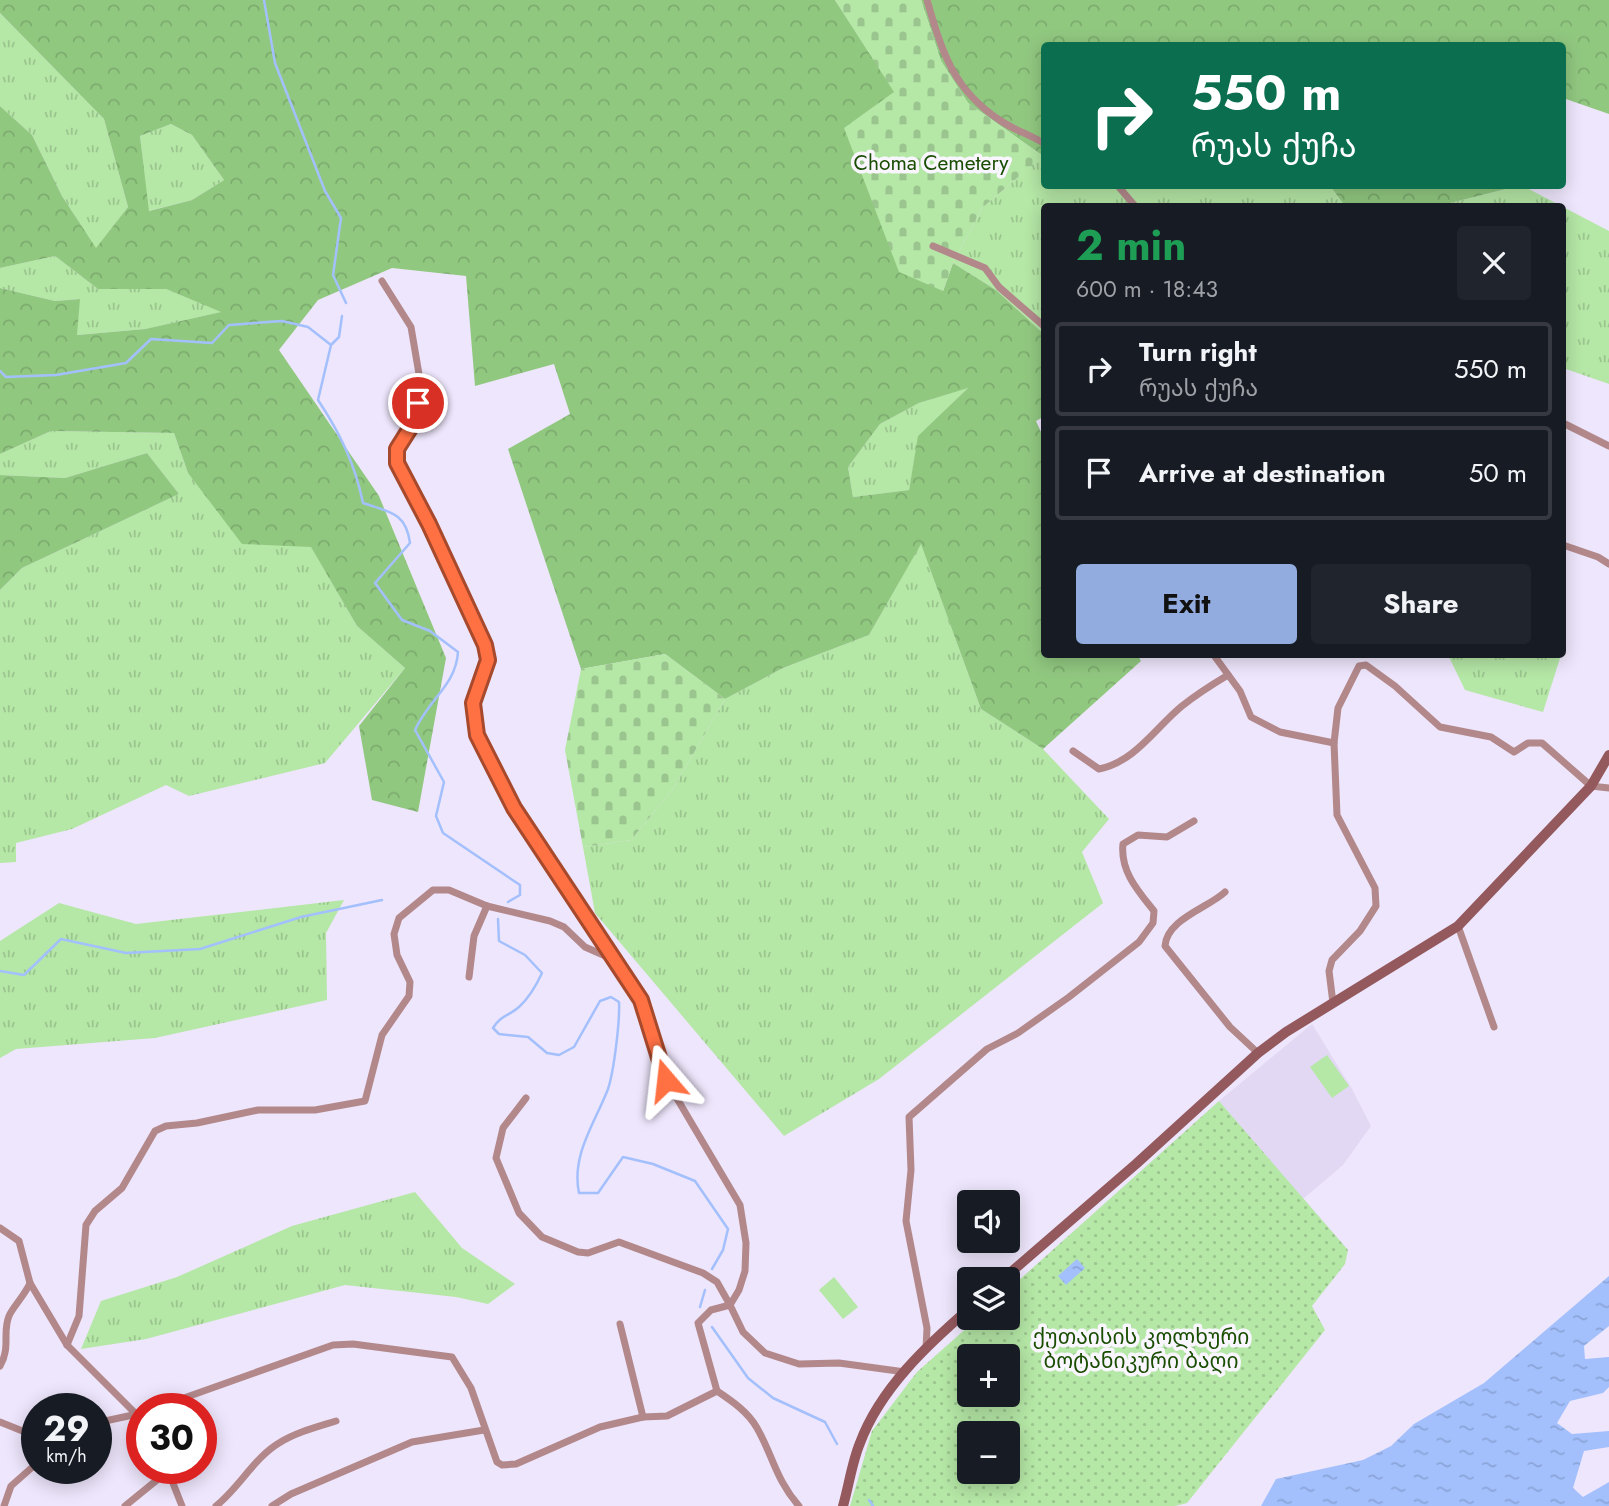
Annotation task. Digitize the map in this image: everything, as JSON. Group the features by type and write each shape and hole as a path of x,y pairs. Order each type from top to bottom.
{"main road":[{"path":"1017,1267 1258,1053 1458,926 1591,786 1609,755"},
{"path":"844,1506 860,1442 882,1401 905,1371 957,1320"}],"street":[{"path":"927,0 944,58 970,98 1004,123 1041,142"},
{"path":"1121,189 1132,203"},
{"path":"933,246 985,268 999,287 1041,324"},
{"path":"382,281 411,327 420,380 414,422 397,449 397,463 429,524 485,645 488,660 473,703 477,735 514,808 641,1000 666,1080 678,1105 740,1205 746,1243 745,1271 739,1290 730,1305 712,1310 698,1323 717,1391 738,1404 757,1428 785,1490 799,1506"},
{"path":"1566,424 1609,446"},
{"path":"1566,546 1598,557 1609,564"},
{"path":"1216,658 1240,691 1251,717 1267,728 1334,743"},
{"path":"1333,1003 1329,971 1332,960 1360,930 1376,906 1375,888 1337,815 1334,743 1338,708 1359,666 1366,665 1440,727 1491,737 1514,752 1528,743 1542,743 1591,786 1609,788"},
{"path":"1073,751 1099,769 1110,767 1154,737 1180,708 1228,675"},
{"path":"926,1350 927,1328 905,1222 911,1170 909,1117 988,1049 1018,1033 1069,997 1139,942 1153,923 1154,911 1134,886 1122,858 1123,844 1138,835 1167,837 1194,821"},
{"path":"67,1345 79,1316 86,1225 95,1211 122,1188 155,1131 166,1126 197,1123 258,1110 315,1110 365,1101 382,1035 409,996 410,982 397,955 394,934 399,918 433,890 449,890 487,906 564,927 585,947 611,958"},
{"path":"1224,892 1195,910 1170,933 1165,946 1230,1027 1258,1053"},
{"path":"469,977 474,936 487,906"},
{"path":"1458,926 1494,1027"},
{"path":"526,1098 503,1128 496,1158 519,1213 542,1237 578,1252 588,1253 619,1242 703,1273 718,1282 743,1332 765,1353 799,1364 839,1363 905,1371"},
{"path":"0,1228 19,1241 30,1283 67,1345 87,1368 126,1401"},
{"path":"0,1366 7,1354 9,1316 23,1300 30,1283"},
{"path":"620,1324 643,1417"},
{"path":"198,1393 332,1345 353,1343 452,1357 471,1388 484,1430 497,1462 502,1465 516,1464 600,1427 643,1417 667,1416 717,1391"},
{"path":"216,1506 235,1491 263,1456 278,1444 299,1432 336,1421"},
{"path":"0,1422 21,1430"},
{"path":"272,1506 291,1494 412,1442 484,1430"},
{"path":"4,1506 11,1486 21,1477"},
{"path":"125,1506 150,1484"},
{"path":"173,1484 182,1506"}],"shaded area":[{"path":"1312,1024 1371,1126 1343,1165 1303,1199 1219,1101"}],"green space":[{"path":"0,0 835,0 895,92 943,291 953,263 996,290 1041,331 1041,418 1036,421 1041,432 1041,658 1140,658 1141,661 1043,749 981,709 921,544 869,635 783,668 725,699 665,654 581,669 508,449 570,414 554,364 475,386 466,276 392,268 318,300 279,350 379,496 446,658 418,812 372,800 359,726 405,668 357,626 311,547 242,544 188,473 174,433 51,431 0,454 0,288 55,301 80,299 77,335 145,329 221,312 166,289 98,289 55,256 0,268 0,106 32,135 62,196 96,248 128,207 104,119 0,13","holes":["171,124 192,135 224,180 192,200 149,211 140,136","968,388 918,436 909,490 853,497 848,467 880,424 919,403"]},
{"name":"Choma Cemetery","path":"835,0 921,0 941,61 968,103 1041,155 1041,158 982,208 953,263 943,291 899,272 844,128 894,92"},
{"path":"921,0 1609,0 1609,114 1566,99 1566,42 1041,42 1041,155 968,103 941,61"},
{"path":"0,13 104,119 128,207 96,249 62,196 32,135 0,106"},
{"path":"171,124 192,135 224,180 192,200 148,211 140,136"},
{"path":"1041,157 1041,189 1332,189 1343,203 1041,203 1041,331 996,290 953,263 982,208"},
{"path":"1332,189 1506,189 1450,203 1343,203"},
{"path":"1506,189 1529,189 1555,203 1450,203"},
{"path":"1566,209 1609,231 1609,384 1566,369"},
{"path":"55,256 98,289 166,289 222,312 145,329 76,335 79,299 55,301 0,288 0,268"},
{"path":"969,387 919,436 909,490 853,497 848,467 880,424 919,403"},
{"path":"51,431 174,433 188,473 311,546 357,626 405,668 325,763 189,796 166,785 72,829 16,843 16,862 0,863 0,590 22,568 179,494 147,453 65,478 0,475 0,454"},
{"path":"147,453 179,494 22,568 0,590 0,475 65,478"},
{"path":"921,543 981,709 1043,749 1109,819 1082,852 1103,903 879,1079 784,1136 595,913 583,847 631,840 673,789 725,699 783,668 869,635"},
{"path":"665,654 725,699 673,789 631,840 583,847 565,750 581,669"},
{"path":"1449,658 1560,658 1543,712 1465,690"},
{"path":"344,900 326,933 327,1000 155,1038 16,1049 0,1058 0,941 59,903 136,924"},
{"path":"1327,1055 1349,1086 1332,1098 1310,1067"},
{"name":"ქუთაისის კოლხური ბოტანიკური ბაღი","path":"1219,1101 1348,1250 1345,1264 1312,1306 1325,1330 1187,1503 1175,1506 850,1506 872,1431 917,1372 964,1330 1020,1330 1020,1279"},
{"path":"415,1192 462,1248 515,1284 488,1304 456,1297 345,1285 146,1339 81,1349 101,1301 177,1277 292,1226"},
{"path":"834,1277 858,1307 843,1319 819,1290"}],"water":[{"path":"1077,1259 1085,1268 1066,1285 1058,1276"},
{"path":"1609,1276 1609,1326 1584,1346 1585,1359 1609,1357 1609,1387 1603,1393 1570,1401 1557,1423 1572,1434 1609,1431 1609,1447 1584,1451 1573,1488 1583,1497 1609,1482 1609,1506 1261,1506 1276,1479 1363,1460 1391,1446 1414,1424 1484,1383"}],"waterway":[{"path":"264,0 275,63 325,191 341,218 333,275 346,303"},
{"path":"332,344 339,337 342,316"},
{"path":"0,371 6,377 56,375 126,363 151,339 212,343 229,325 282,321 308,327 331,345 318,400 346,449 363,503 388,511 400,519 405,525 410,543 375,583 402,620 430,631 458,652 452,674 415,730 444,782 436,816 443,833 520,885 520,895 508,902"},
{"path":"0,971 24,975 61,939 126,953 200,949 301,917 382,900"},
{"path":"498,919 499,941 525,955 542,973 523,1003 493,1028 499,1034 528,1037 547,1053 559,1055 574,1047 600,1001 611,997 619,1002 619,1021 610,1081 581,1152 577,1179 579,1193 598,1193 623,1157 653,1164 695,1181 728,1229 723,1250 712,1269"},
{"path":"700,1307 705,1290"},
{"path":"712,1327 748,1378 773,1398 825,1422 837,1444"},
{"path":"869,1500 873,1506"}],"route":[{"path":"418,403 414,422 397,449 397,463 429,524 485,645 488,660 473,703 477,735 514,808 641,1000 666,1080"}]}
